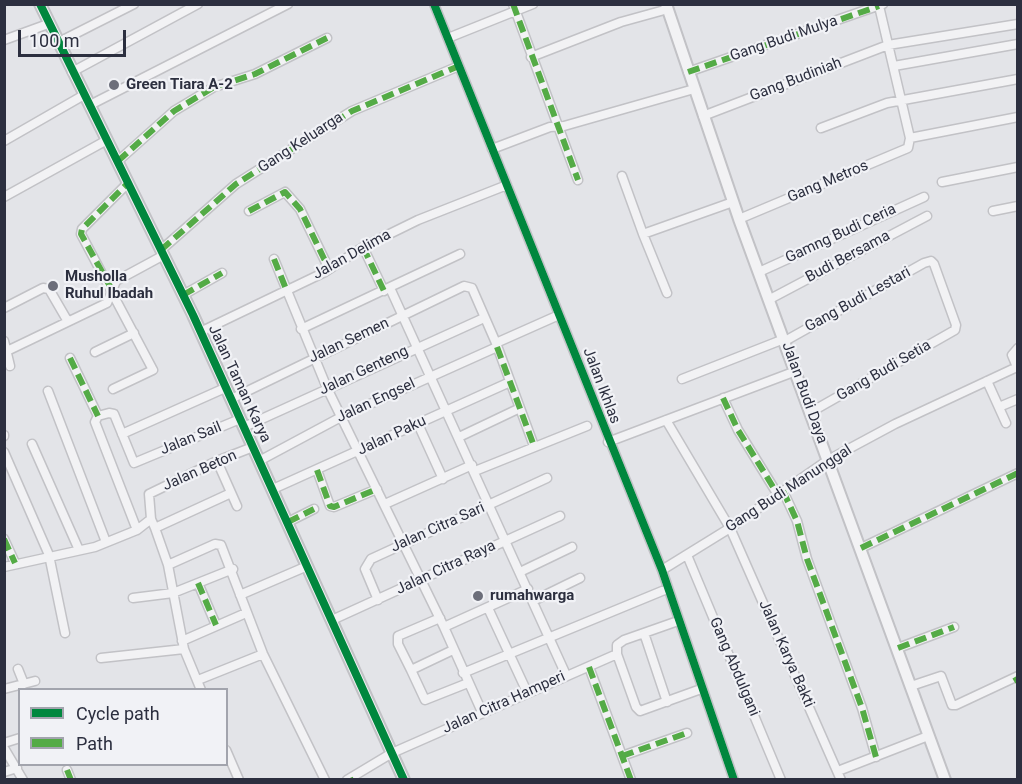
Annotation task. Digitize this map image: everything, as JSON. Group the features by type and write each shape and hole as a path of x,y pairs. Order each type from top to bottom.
{"street":[{"name":"Jalan Taman Karya","path":"40,4 57,43 183,294 288,522 305,567 404,780"},
{"path":"57,43 134,4"},
{"path":"72,72 198,4"},
{"path":"4,141 288,4"},
{"name":"Jalan Ikhlas","path":"434,4 608,442 662,570 734,780"},
{"path":"448,38 514,8 533,4"},
{"path":"881,5 910,138 1017,117"},
{"name":"Gang Budi Mulya","path":"688,72 881,5"},
{"path":"531,57 612,25 667,7"},
{"name":"Jalan Budi Daya","path":"667,7 739,219 945,780"},
{"path":"514,8 556,127 578,180"},
{"path":"4,40 48,24"},
{"name":"Gang Budiniah","path":"703,116 888,45 1017,24"},
{"path":"118,161 174,111 214,87 255,74 327,38"},
{"path":"894,66 1017,44"},
{"name":"Gang Keluarga","path":"7,351 106,303 116,281 162,253 236,184 352,111 459,66"},
{"path":"821,128 879,105 1017,79"},
{"path":"492,149 556,127 694,89"},
{"name":"Gang Metros","path":"739,219 908,148 910,138"},
{"path":"4,197 107,140"},
{"path":"942,182 1017,167"},
{"path":"622,176 667,293"},
{"path":"113,389 153,370 81,234 82,229 128,183"},
{"name":"Jalan Delima","path":"200,332 329,269 363,247 418,220 507,185"},
{"path":"249,211 285,192 300,209 329,269"},
{"name":"Gamng Budi Ceria","path":"759,272 924,196"},
{"path":"643,234 733,202"},
{"path":"993,211 1017,206"},
{"name":"Budi Bersama","path":"770,299 927,216"},
{"path":"363,247 402,315 431,376 566,675"},
{"path":"302,329 460,254"},
{"path":"274,259 340,417 385,504 419,580 440,618 482,712"},
{"name":"Gang Budi Setia","path":"811,412 957,328 931,261"},
{"name":"Gang Budi Lestari","path":"682,379 785,340 931,261"},
{"path":"183,294 222,273"},
{"name":"Jalan Semen","path":"231,399 313,357 468,285 472,288 484,318"},
{"path":"4,308 43,288 49,289 67,320"},
{"name":"Jalan Engsel","path":"259,461 340,417 559,315"},
{"path":"484,318 534,446"},
{"name":"Jalan Genteng","path":"242,423 484,318"},
{"path":"95,352 134,333"},
{"path":"4,341 10,366"},
{"path":"1015,350 1012,355 1017,367"},
{"path":"70,358 97,419 137,530"},
{"name":"Gang Budi Manunggal","path":"662,570 730,528 828,460 895,424 1017,367"},
{"path":"608,442 796,370"},
{"path":"987,381 1006,423"},
{"name":"Jalan Paku","path":"273,489 510,382"},
{"path":"97,419 109,413 114,414 122,434 225,388"},
{"path":"48,391 106,542"},
{"path":"723,398 738,430 780,493 800,528 807,559 862,708 876,757"},
{"path":"999,407 1017,399"},
{"path":"459,437 520,408"},
{"name":"Jalan Karya Bakti","path":"666,420 730,528 840,776"},
{"name":"Jalan Sail","path":"122,434 134,463 242,423"},
{"path":"418,424 443,479"},
{"path":"385,504 443,479 587,426"},
{"path":"32,444 80,550"},
{"name":"Jalan Beton","path":"151,519 148,495 217,461 253,447"},
{"path":"4,452 49,555 65,633"},
{"path":"217,461 237,506"},
{"path":"317,470 330,506 334,507 377,489"},
{"path":"861,548 1017,473"},
{"name":"Jalan Citra Sari","path":"378,600 365,569 366,563 402,543 547,478"},
{"path":"155,528 231,493"},
{"path":"288,522 314,509"},
{"name":"Jalan Citra Raya","path":"332,621 560,516"},
{"path":"4,567 106,542 137,530 151,519 168,565 183,645 200,688"},
{"path":"4,540 15,563"},
{"path":"168,565 215,544 221,545 263,654 325,780"},
{"path":"520,572 572,547"},
{"name":"Gang Abdulgani","path":"687,555 782,780"},
{"path":"240,595 305,567"},
{"path":"133,598 173,593 232,570"},
{"path":"533,601 580,578"},
{"path":"198,583 216,625"},
{"path":"463,673 667,588"},
{"path":"444,627 528,589"},
{"path":"488,608 527,692"},
{"path":"101,657 183,645 216,625 246,613"},
{"path":"440,618 398,636 398,644 425,700 468,683"},
{"path":"678,621 624,640 617,645 617,654 639,711 701,689"},
{"path":"898,648 954,627"},
{"path":"644,633 667,702"},
{"path":"411,670 453,650"},
{"path":"198,680 263,654"},
{"name":"Jalan Citra Hamperi","path":"349,779 392,753 617,654"},
{"path":"589,667 631,780"},
{"path":"18,669 24,684"},
{"path":"911,686 941,676 952,705 956,705 1017,678"},
{"path":"4,689 35,681"},
{"path":"622,756 687,733"},
{"path":"840,776 876,757 928,736"},
{"path":"4,748 22,780"},
{"path":"228,755 239,780"},
{"path":"4,771 17,768"},
{"path":"67,770 71,780"}],"marked path":[{"path":"513,4 578,180"},
{"path":"688,72 879,6"},
{"path":"118,161 174,111 214,87 255,74 327,38"},
{"path":"161,250 236,184 352,111 459,66"},
{"path":"111,288 81,234 82,229 128,183"},
{"path":"249,211 285,192 300,209 329,269"},
{"path":"363,247 384,291"},
{"path":"274,259 286,289"},
{"path":"183,295 222,273"},
{"path":"497,347 534,446"},
{"path":"70,358 98,416"},
{"path":"723,398 738,430 778,495"},
{"path":"317,470 330,506 334,507 377,489"},
{"path":"861,548 1018,473"},
{"path":"783,491 797,521 807,559 862,708 876,757"},
{"path":"288,522 314,509"},
{"path":"4,539 15,563"},
{"path":"198,583 216,625"},
{"path":"898,648 954,627"},
{"path":"589,667 631,780"},
{"path":"1015,677 1018,682"},
{"path":"622,756 687,733"},
{"path":"67,770 71,780"}],"cycle path":[{"path":"40,4 193,315 404,780"},
{"path":"434,4 662,570 734,780"}],"place":[{"name":"Green Tiara A-2","path":"114,85"},
{"name":"Musholla Ruhul Ibadah","path":"53,286"},
{"name":"rumahwarga","path":"478,596"}]}
